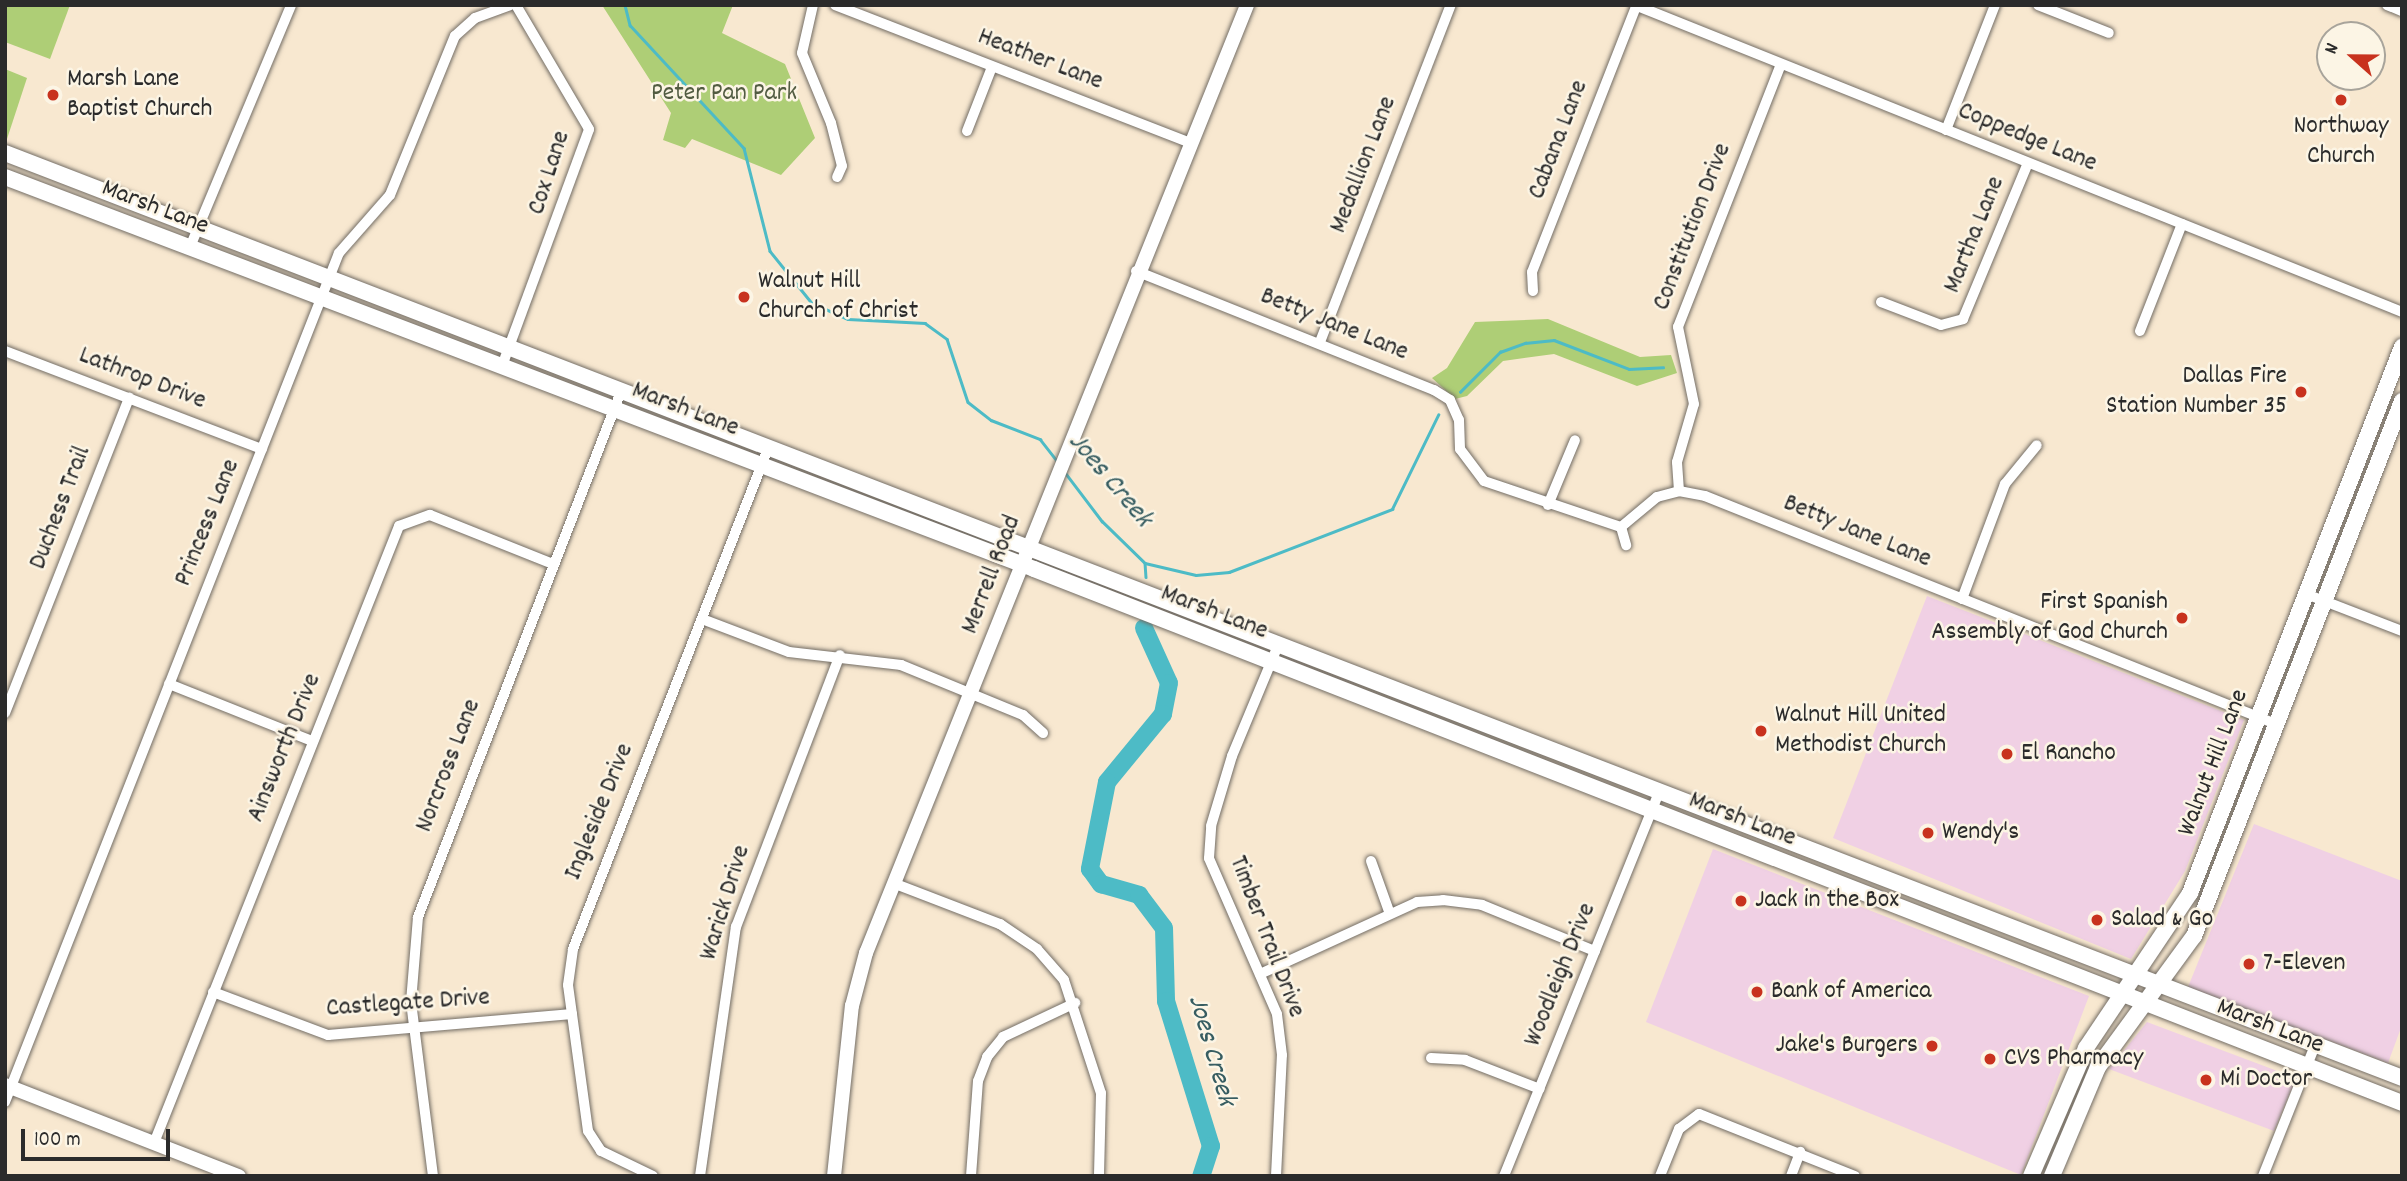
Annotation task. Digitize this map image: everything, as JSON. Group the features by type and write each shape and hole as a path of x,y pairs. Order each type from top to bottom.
{"main road":[{"name":"Marsh Lane","path":"5,153 1030,546 2159,987 2402,1078"},
{"name":"Marsh Lane","path":"5,177 1023,565 2145,1005 2402,1103"},
{"path":"102,214 110,192"},
{"name":"Walnut Hill Lane","path":"2031,1176 2086,1048 2136,978 2190,892 2402,347"},
{"name":"Walnut Hill Lane","path":"2052,1176 2098,1067 2194,936 2402,401"},
{"path":"2375,416 2393,422"},
{"path":"2355,467 2374,474"},
{"path":"1467,739 1475,719"},
{"path":"2216,825 2235,832"},
{"path":"1815,875 1823,856"},
{"path":"1942,925 1951,906"},
{"path":"2052,1125 2071,1132"}],"street":[{"path":"190,247 291,5"},
{"name":"Princess Lane","path":"5,1102 8,1086 329,277 346,242 390,195 455,36 475,18 510,5"},
{"name":"Cox Lane","path":"502,366 589,129 516,5"},
{"path":"813,5 802,53 831,123 842,166 837,177"},
{"name":"Heather Lane","path":"835,5 1188,142"},
{"name":"Merrell Road","path":"834,1176 852,1006 893,883 973,694 1136,271 1247,5"},
{"name":"Medallion Lane","path":"1320,342 1451,5"},
{"path":"1946,130 1995,5"},
{"path":"2038,5 2109,33"},
{"path":"2388,5 2402,11"},
{"name":"Coppedge Lane","path":"1636,6 2402,312"},
{"name":"Cabana Lane","path":"1533,291 1532,272 1636,6"},
{"name":"Constitution Drive","path":"1679,491 1678,462 1694,404 1678,327 1781,64"},
{"path":"967,131 992,66"},
{"name":"Martha Lane","path":"1881,302 1941,325 1963,318 2028,163"},
{"path":"2140,331 2182,224"},
{"name":"Betty Jane Lane","path":"1136,271 1320,342 1450,400 1459,420 1460,449 1484,481 1548,505 1621,527"},
{"name":"Lathrop Drive","path":"5,351 262,449"},
{"name":"Norcross Lane","path":"433,1176 413,1029 411,960 428,881 622,389"},
{"name":"Duchess Trail","path":"5,713 129,398"},
{"path":"1548,505 1574,440"},
{"path":"1962,599 2005,484 2037,445"},
{"name":"Ingleside Drive","path":"653,1176 594,1144 568,985 577,933 769,446"},
{"path":"1626,545 1621,527 1657,497 1679,491"},
{"name":"Betty Jane Lane","path":"1679,491 1706,496 2276,724"},
{"name":"Ainsworth Drive","path":"154,1143 395,532 408,519 429,515 553,564"},
{"path":"2306,594 2402,631"},
{"path":"702,619 789,652 840,655 901,665 1023,715 1043,733"},
{"name":"Timber Trail Drive","path":"1276,1176 1282,1055 1277,1014 1260,974 1226,910 1209,858 1210,826 1269,661 1279,643"},
{"name":"Warick Drive","path":"700,1176 736,927 840,655"},
{"path":"169,684 312,741"},
{"name":"Woodleigh Drive","path":"1504,1176 1659,792"},
{"path":"1371,861 1391,914"},
{"path":"893,883 1022,937 1064,980 1075,1003 1101,1093 1099,1176"},
{"path":"1260,974 1391,914 1443,900 1482,905 1595,951"},
{"name":"Castlegate Drive","path":"213,992 328,1035 572,1014"},
{"path":"971,1176 978,1081 987,1057 1003,1037 1075,1003"},
{"path":"2263,1176 2315,1045"},
{"path":"1431,1058 1465,1060 1540,1088"},
{"path":"8,1086 239,1176"},
{"path":"1660,1176 1679,1129 1699,1114 1855,1176"},
{"path":"1791,1176 1800,1152"}],"shaded area":[{"path":"1927,596 2244,720 2185,871 2131,959 1833,838"},
{"path":"2254,824 2402,881 2402,1025 2388,1063 2188,987"},
{"path":"1713,849 2089,996 2021,1175 1646,1022"},
{"path":"2147,1022 2296,1078 2274,1131 2109,1069"}],"green space":[{"path":"5,5 70,5 50,59 5,42"},
{"name":"Peter Pan Park","path":"602,5 733,5 722,33 785,64 815,138 781,175 692,139 685,148 663,140 671,113"},
{"path":"5,69 27,78 5,145"},
{"path":"1548,319 1640,357 1671,355 1677,373 1637,386 1554,354 1503,361 1467,396 1455,399 1432,378 1447,368 1475,322"}],"waterway":[{"name":"Joes Creek","path":"625,5 630,25 744,148 770,251 812,303 848,319 925,323 947,339 968,402 991,420 1040,439 1058,462"},
{"path":"1460,392 1500,352 1525,343 1554,340 1629,369 1663,367"},
{"path":"1145,563 1196,575 1229,572 1392,509 1438,415"},
{"name":"Joes Creek","path":"1064,471 1102,521 1145,563 1146,577"},
{"name":"Joes Creek","path":"1144,628 1169,683 1163,714 1107,782 1090,869 1101,884 1139,895 1164,928 1166,1001 1211,1146 1201,1176"}],"place":[{"name":"Marsh Lane Baptist Church","path":"53,95"},
{"name":"Northway Church","path":"2341,100"},
{"name":"Walnut Hill Church of Christ","path":"744,297"},
{"name":"Dallas Fire Station Number 35","path":"2301,392"},
{"name":"First Spanish Assembly of God Church","path":"2182,618"},
{"name":"Walnut Hill United Methodist Church","path":"1761,731"},
{"name":"El Rancho","path":"2007,754"},
{"name":"Wendy's","path":"1928,833"},
{"name":"Jack in the Box","path":"1741,901"},
{"name":"Salad & Go","path":"2097,920"},
{"name":"7-Eleven","path":"2249,964"},
{"name":"Bank of America","path":"1757,992"},
{"name":"Jake's Burgers","path":"1932,1046"},
{"name":"CVS Pharmacy","path":"1990,1059"},
{"name":"Mi Doctor","path":"2206,1080"}]}
